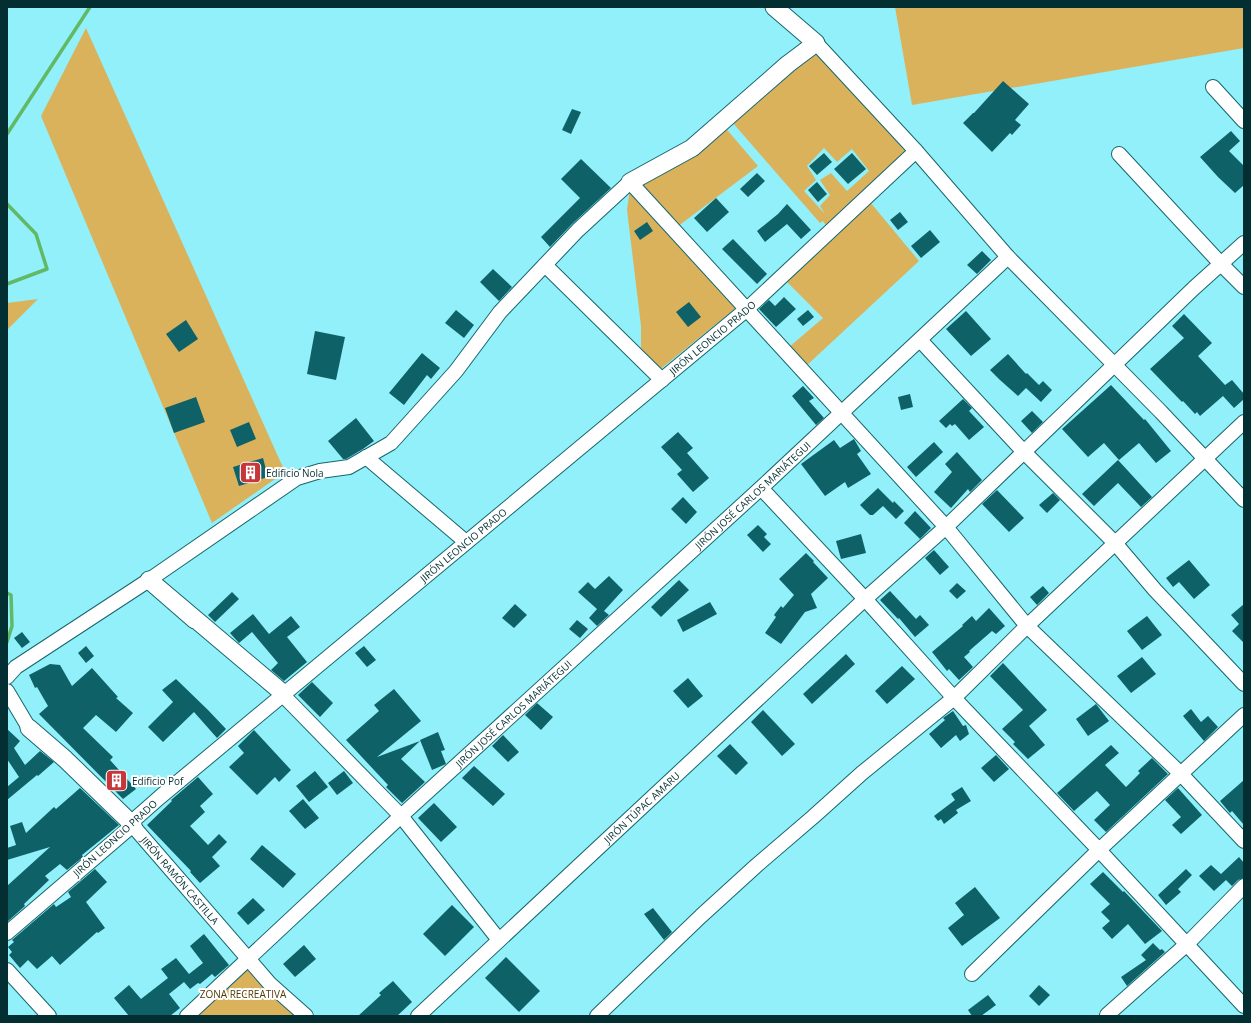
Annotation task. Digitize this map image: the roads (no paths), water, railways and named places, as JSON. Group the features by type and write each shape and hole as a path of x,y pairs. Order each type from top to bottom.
{"street":[{"path":"774,7 816,43 916,151 1008,258 1161,412 1244,500"},
{"path":"7,677 16,667 149,580 297,478 320,471 349,467 391,443 456,371 500,312 578,230 630,182 692,148 788,64 816,43"},
{"path":"1213,87 1244,121"},
{"name":"JIRÓN LEONCIO PRADO","path":"7,933 133,825 135,819 140,814 747,309 916,151"},
{"path":"1119,154 1221,264 1244,286"},
{"path":"630,182 946,527 1027,626 1180,774 1244,842"},
{"name":"JIRÓN TÚPAC AMARU","path":"418,1016 866,599 946,527 1023,451 1114,366 1194,288 1244,243"},
{"name":"JIRÓN JOSÉ CARLOS MARIÁTEGUI","path":"186,1016 401,816 761,488 1008,258"},
{"path":"545,265 662,380"},
{"path":"920,340 1023,451 1115,543 1155,590 1189,624 1244,684"},
{"path":"598,1016 701,916 757,865 862,773 954,698 1027,626 1244,422"},
{"path":"366,457 466,542"},
{"path":"761,488 866,599 954,698 1099,850 1244,1006"},
{"path":"149,580 284,694 401,816 499,940"},
{"name":"JIRÓN RAMÓN CASTILLA","path":"7,691 29,728 65,759 133,825 247,959 270,984 306,1016"},
{"path":"972,974 1099,850 1244,715"},
{"path":"1106,1015 1187,944 1244,886"},
{"path":"7,970 49,1016"}],"waterway":[{"path":"7,134 90,7"},
{"path":"7,204 36,234 47,269 7,284"},
{"path":"7,593 11,595 12,626 7,642"}],"place":[{"name":"Edificio Nola","path":"251,473"},
{"name":"Edificio Pof","path":"117,781"}],"park label":[{"name":"ZONA RECREATIVA","path":"243,994"}]}
